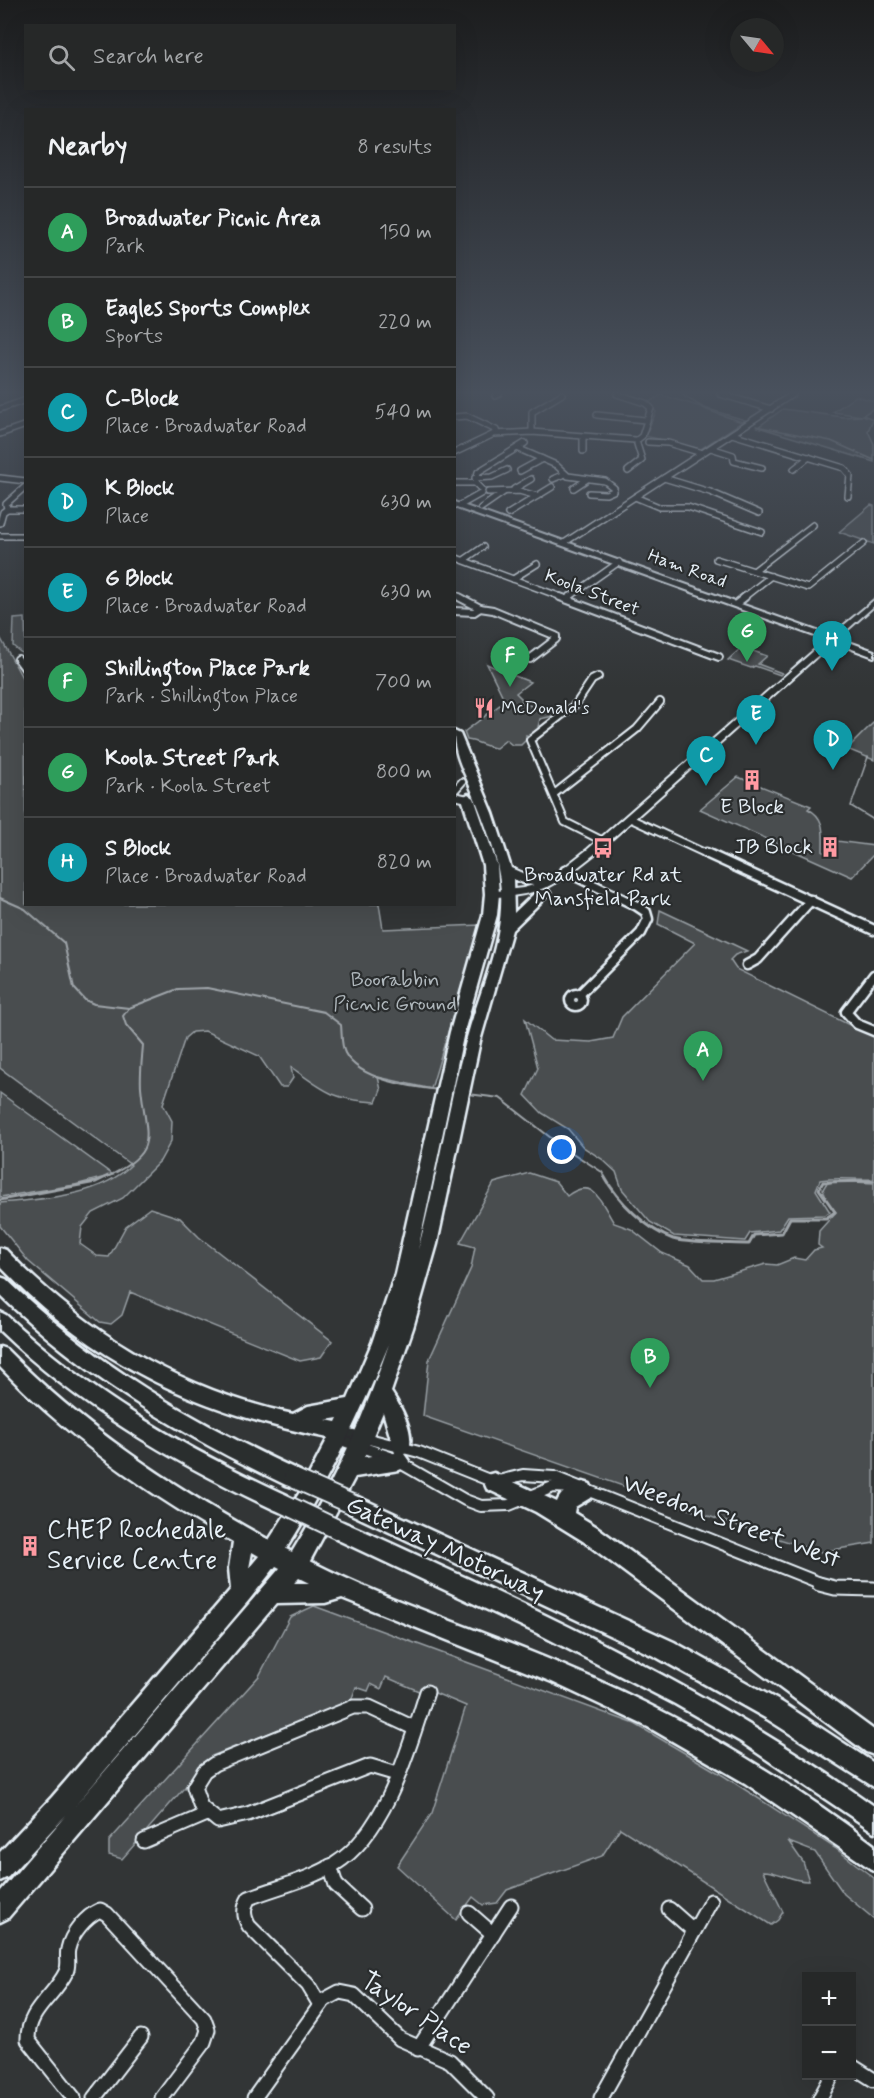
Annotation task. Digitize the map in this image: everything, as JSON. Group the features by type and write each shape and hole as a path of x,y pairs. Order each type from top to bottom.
{"highway":[{"path":"0,1869 60,1805 274,1553 340,1435 381,1343 404,1274 446,1124 465,1074 504,930 508,896 505,870 456,739"},
{"path":"0,1910 208,1664 273,1594 296,1565 349,1469 382,1394 428,1244 446,1124 448,1071 485,939 492,896 488,855 468,799 458,786"},
{"path":"504,930 545,889 505,870"},
{"path":"0,1255 62,1312 140,1365 187,1389 223,1403 340,1435"},
{"name":"Gateway Motorway","path":"0,1284 62,1342 142,1401 204,1436 675,1655 775,1711 874,1776"},
{"name":"Gateway Motorway","path":"0,1320 52,1369 119,1418 187,1458 593,1648 677,1692 771,1748 874,1820"},
{"path":"0,1355 67,1420 110,1455 152,1484 244,1537 342,1588 568,1678 656,1720 728,1759 874,1859"},
{"path":"349,1469 400,1454 393,1412 382,1394"},
{"path":"295,1423 308,1415 354,1406"},
{"path":"495,1482 527,1496 563,1517 874,1744"},
{"path":"563,1517 567,1502 579,1490"},
{"path":"242,1593 239,1568 244,1537"},
{"path":"273,1594 325,1593 342,1588"}],"main road":[{"name":"Ham Road","path":"457,505 874,654"},
{"path":"492,896 508,896 545,889 567,873 874,602"}],"street":[{"path":"8,509 6,504 19,492"},
{"path":"457,505 482,492"},
{"path":"481,508 504,492"},
{"path":"519,492 537,496"},
{"path":"508,514 544,492"},
{"path":"589,493 606,494 609,492"},
{"path":"564,543 643,492"},
{"path":"710,492 759,513"},
{"path":"848,492 848,496"},
{"path":"635,497 659,507 687,507 752,531 762,532"},
{"path":"0,523 3,512 8,509 24,509"},
{"path":"755,570 813,525"},
{"path":"0,536 24,536"},
{"path":"716,559 808,588 864,543"},
{"path":"464,560 483,547"},
{"name":"Koola Street","path":"456,558 719,657"},
{"path":"567,599 619,562"},
{"path":"513,579 537,564"},
{"path":"736,604 771,576"},
{"path":"456,595 480,608 493,610 556,636 556,639 530,659"},
{"path":"466,610 465,607 472,604"},
{"path":"456,611 474,612 480,608"},
{"path":"18,659 24,667"},
{"path":"598,676 592,680 576,704 530,740 565,822 603,841"},
{"path":"554,794 637,729 660,702"},
{"path":"456,796 468,799"},
{"path":"629,818 874,930"},
{"path":"567,873 637,906 646,912 648,919 641,933 580,994"},
{"path":"747,965 758,959 811,900"},
{"path":"874,975 846,1012 857,1023 874,1031"},
{"name":"Weedon Street West","path":"340,1435 495,1482 508,1476 536,1474 554,1477 579,1490 807,1580 835,1588 874,1589"},
{"name":"Weedon Street West","path":"400,1454 465,1500 481,1506 500,1507 553,1487 579,1490"},
{"path":"320,2005 308,1985 249,1926 243,1917 243,1906 249,1898 330,1866 348,1855 357,1845 385,1805 427,1692"},
{"path":"397,1774 370,1766 231,1820 218,1821 207,1814 196,1800 194,1788 204,1771 214,1764 353,1707 369,1707 414,1728"},
{"path":"144,1841 207,1814"},
{"path":"330,1866 336,1885 362,1910"},
{"path":"602,2098 711,1901"},
{"path":"418,2049 511,1906"},
{"path":"669,1909 694,1931"},
{"path":"74,2098 28,2040 27,2032 30,2021 68,1971 68,1947 94,1912 100,1910 107,1914 204,2019 208,2030 204,2042 162,2098"},
{"path":"469,1913 493,1934"},
{"name":"Taylor Place","path":"254,2098 320,2005 330,1995 339,1992 350,1993 400,2039 418,2049 450,2061 487,2098"},
{"path":"94,2098 141,2037"},
{"path":"856,2069 874,2080"},
{"path":"820,2098 830,2080"}],"green space":[{"path":"871,505 874,506 874,544 839,532"},
{"path":"24,618 24,655 13,646 14,619"},
{"name":"Boorabbin Picnic Ground","path":"0,637 24,681 24,906 379,906 383,929 480,925 431,1089 378,1077 381,1090 376,1102 361,1101 330,1093 291,1067 293,1078 287,1087 280,1087 259,1056 205,1031 192,1032 185,1038 163,1104 172,1121 171,1141 160,1161 123,1198 93,1213 82,1227 80,1244 97,1256 109,1257 126,1226 150,1208 180,1218 199,1237 332,1341 321,1357 300,1361 130,1292 122,1315 111,1324 100,1322 28,1261 0,1226 0,1203 52,1198 87,1190 118,1176 131,1165 0,1068"},
{"path":"742,647 767,656 758,664 782,673 780,675 728,660"},
{"path":"522,662 525,663 510,674 530,682 516,693 522,699 521,703 558,713 558,715 540,719 538,727 541,728 530,736 526,735 526,740 521,745 512,745 506,740 496,748 467,740 464,732 505,701 487,664 507,673"},
{"path":"874,722 874,760 847,749"},
{"path":"738,777 811,806 808,809 821,822 823,852 836,855 837,841 874,846 874,854 852,877 700,809"},
{"path":"660,910 747,951 735,955 730,960 736,969 874,1037 874,1179 820,1180 816,1190 830,1212 824,1215 788,1216 779,1230 750,1233 745,1241 674,1236 650,1222 622,1189 616,1172 602,1159 583,1147 568,1129 542,1113 525,1095 538,1068 525,1019 551,1040 591,1042 613,1038 622,1017 695,943 658,924"},
{"path":"0,1093 113,1175 75,1185 0,1197"},
{"path":"529,1173 556,1182 567,1196 576,1190 590,1190 601,1200 614,1223 631,1229 662,1253 690,1265 703,1279 714,1279 766,1264 777,1265 794,1258 805,1260 814,1250 822,1248 818,1245 819,1231 836,1212 827,1201 823,1189 826,1184 835,1181 874,1183 874,1543 820,1552 717,1519 423,1416 429,1360 471,1268 475,1247 460,1243 494,1183"},
{"path":"314,1606 635,1724 724,1776 835,1848 874,1878 874,1919 844,1894 815,1852 789,1842 803,1862 809,1881 763,1871 783,1912 771,1925 620,1828 602,1856 507,1890 497,1903 483,1905 473,1897 456,1920 397,1866 432,1813 466,1706 423,1688 421,1692 386,1677 381,1689 371,1684 368,1691 356,1687 351,1701 212,1756 122,1859 109,1855 109,1841 259,1676 290,1617"}],"waterway":[{"path":"868,757 851,806 874,820"},
{"path":"0,898 25,909 64,943 74,988 85,1000 94,1004 129,1008"},
{"path":"129,1008 178,989 207,988 324,1012 341,1025 345,1053 362,1070 387,1080 439,1090"},
{"path":"105,1178 135,1160 146,1142 147,1132 141,1082 143,1045 126,1025 123,1016 129,1008"},
{"path":"468,1094 500,1098 560,1145 602,1172 604,1176"},
{"path":"0,1200 96,1182 108,1176"},
{"path":"604,1176 617,1195 634,1213 663,1235 690,1242 749,1244 754,1235 782,1233 790,1218 826,1218 835,1212 819,1189 823,1182 874,1181"}],"place":[{"name":"Koola Street Park","path":"747,662"},
{"name":"S Block","path":"832,671"},
{"name":"Shillington Place Park","path":"510,687"},
{"name":"McDonald's","path":"484,708"},
{"name":"G Block","path":"756,745"},
{"name":"K Block","path":"833,770"},
{"name":"E Block","path":"752,780"},
{"name":"C-Block","path":"706,786"},
{"name":"JB Block","path":"830,847"},
{"name":"Broadwater Rd at Mansfield Park","path":"603,848"},
{"name":"Broadwater Picnic Area","path":"703,1081"},
{"name":"Eagles Sports Complex","path":"650,1388"},
{"name":"CHEP Rochedale Service Centre","path":"30,1546"}]}
